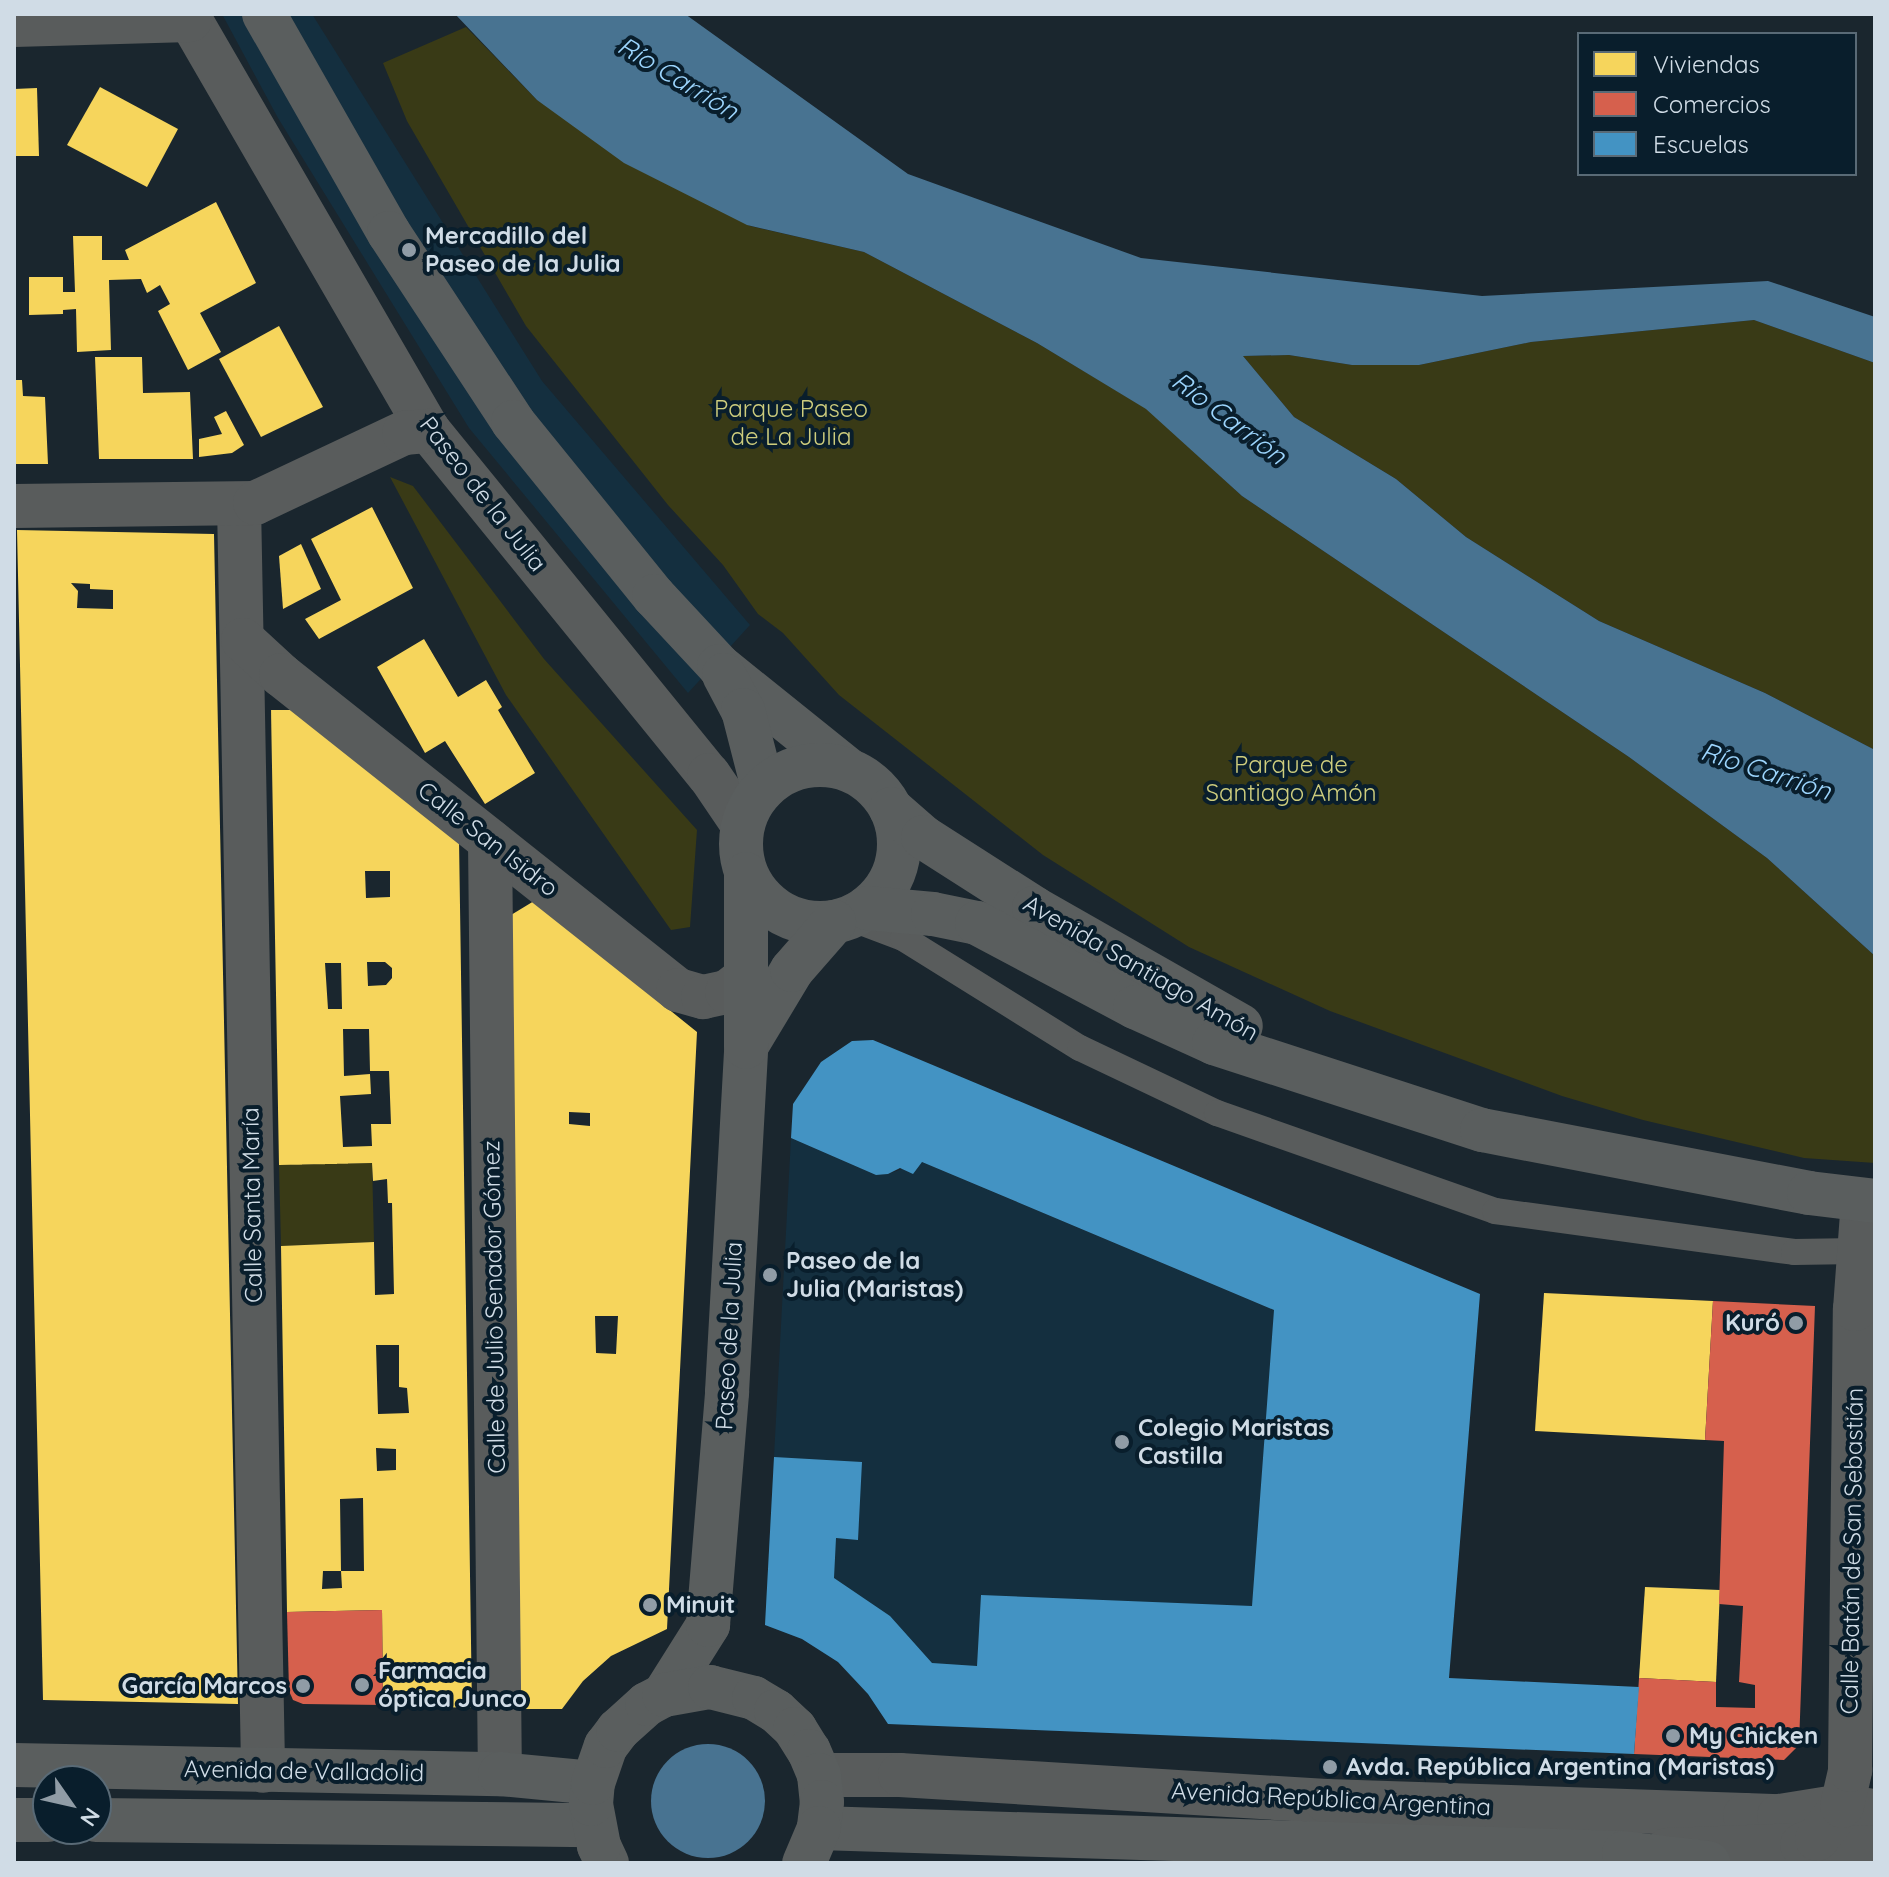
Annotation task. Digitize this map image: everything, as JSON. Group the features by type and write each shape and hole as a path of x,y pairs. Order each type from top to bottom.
{"street":[{"path":"264,14 389,233 513,422 654,596 719,666 847,769 865,778 891,809 899,835 897,863 886,888 850,916 807,922 781,913 760,897 746,874 740,849 753,807 743,710 719,666"},
{"path":"14,25 189,17"},
{"name":"Paseo de la Julia","path":"189,17 429,431 709,775 753,807"},
{"path":"14,506 255,503 404,433 429,431"},
{"name":"Calle Santa María","path":"239,504 263,1771"},
{"name":"Calle San Isidro","path":"243,640 281,675 678,990 703,997 727,992 746,977"},
{"path":"753,807 781,774 802,766 825,764 847,769"},
{"name":"Avenida Santiago Amón","path":"891,809 923,837 1034,908 1196,1002 1304,1060 1405,1105"},
{"name":"Calle de Julio Senador Gómez","path":"490,841 500,1774"},
{"name":"Paseo de la Julia","path":"664,1695 708,1625 727,1392 746,1047 746,874"},
{"name":"Avenida Santiago Amón","path":"850,916 933,914 977,923 1123,1001 1214,1043 1495,1133 1809,1193 1869,1201"},
{"name":"Paseo de la Julia","path":"746,1047 792,970 850,916"},
{"name":"Calle Batán de San Sebastián","path":"1859,1808 1850,1770 1857,1251 1869,1201"},
{"path":"708,1625 754,1698"},
{"path":"598,1824 606,1746 618,1730 647,1704 664,1695 710,1687 754,1698 776,1711 795,1729 819,1775 822,1802 812,1845"},
{"name":"Avenida de Valladolid","path":"14,1765 500,1774 598,1824"},
{"name":"Avenida República Argentina","path":"819,1775 900,1775 1326,1801 1745,1815 1779,1816 1859,1808"},
{"path":"1802,1845 1817,1839 1830,1826 1859,1808"},
{"name":"Avenida de Valladolid","path":"112,1820 598,1824"},
{"name":"Avenida República Argentina","path":"812,1845 1624,1853 1802,1845 1875,1848"},
{"name":"Avenida República Argentina","path":"1624,1853 1708,1863"}],"lane":[{"path":"850,916 903,938 1080,1048 1217,1113 1495,1211 1794,1252 1857,1251"}],"shaded area":[{"name":"Mercadillo del Paseo de la Julia","path":"222,14 312,14 542,381 750,625 688,693 469,428 278,118"},
{"name":"Colegio Maristas Castilla","path":"791,1138 876,1175 922,1162 1295,1319 1477,1332 1443,1747 888,1724 868,1694 838,1662 802,1639 765,1625"}],"green space":[{"name":"Parque de Santiago Amón","path":"466,27 537,100 750,226 864,252 1037,343 1147,409 1242,496 1629,757 1767,858 1875,956 1875,1163 1804,1158 1643,1120 1562,1096 1330,1011 1189,947 1043,855 839,695 783,633 758,614 723,565 668,505 526,326 407,121 383,63"},
{"path":"1754,320 1875,363 1875,750 1765,693 1599,621 1466,537 1396,479 1294,417 1243,356 1289,355 1352,365 1419,365 1531,342"},
{"path":"390,477 413,486 544,659 697,830 690,927 671,930 506,695"},
{"path":"372,1163 374,1242 281,1246 279,1165"}],"water":[{"name":"Río Carrión","path":"455,14 685,14 908,174 1141,258 1482,296 1768,281 1875,317 1875,363 1754,320 1531,342 1419,365 1352,365 1289,355 1243,356 1294,417 1396,479 1466,537 1599,621 1765,693 1875,750 1875,956 1767,858 1629,757 1242,496 1146,409 1037,343 864,252 747,225 624,163 537,100"},
{"path":"708,1744 730,1748 748,1761 761,1779 765,1801 761,1823 748,1841 730,1854 708,1858 686,1854 668,1841 655,1823 651,1801 655,1779 668,1761 686,1748"}],"building: Viviendas":[{"path":"100,87 178,129 147,187 67,145"},
{"path":"37,88 39,156 14,156 14,89"},
{"path":"216,202 256,283 200,313 221,352 188,370 158,311 170,304 160,285 147,293 141,279 109,280 111,350 77,352 76,309 63,310 63,314 29,315 29,277 63,277 63,292 75,292 73,236 102,236 102,260 129,260 125,250"},
{"path":"279,326 323,407 261,437 219,359"},
{"path":"95,357 142,357 143,393 190,392 193,459 99,459"},
{"path":"14,380 22,380 23,396 45,397 48,464 14,464"},
{"path":"226,411 244,445 232,453 199,457 199,439 222,434 214,417"},
{"path":"372,507 413,588 319,639 305,619 341,600 311,539"},
{"path":"17,530 214,534 238,1704 43,1700","holes":["71,583 90,584 90,589 113,590 113,609 77,608 78,591"]},
{"path":"301,544 321,589 283,609 279,556"},
{"path":"424,639 458,697 486,680 502,707 498,710 535,773 485,804 445,741 425,753 377,667"},
{"path":"271,710 296,710 459,839 472,1708 383,1705 382,1610 287,1612 281,1246 374,1242 375,1295 394,1294 392,1203 388,1203 387,1179 373,1181 372,1163 279,1165","holes":["365,871 390,871 390,897 366,898","367,962 385,962 392,968 392,978 386,985 368,986","325,963 341,963 342,1009 328,1009","343,1029 369,1029 370,1071 389,1071 391,1124 371,1124 372,1146 343,1147 340,1096 371,1094 370,1074 344,1076","376,1345 399,1345 399,1387 407,1388 409,1413 378,1414","376,1448 396,1449 396,1470 377,1471","363,1498 364,1571 341,1571 340,1499","323,1571 341,1571 342,1588 322,1589"]},
{"path":"534,901 697,1032 667,1629 611,1656 583,1681 562,1709 519,1709 511,915","holes":["569,1112 590,1113 590,1126 569,1124","595,1316 618,1316 616,1354 596,1353"]},
{"path":"1544,1293 1713,1301 1705,1440 1535,1431"},
{"path":"1645,1587 1720,1590 1716,1682 1639,1678"}],"building: Comercios":[{"path":"1713,1301 1815,1306 1799,1745 1784,1760 1634,1754 1639,1678 1716,1682 1716,1707 1755,1708 1755,1685 1739,1682 1743,1606 1719,1604 1724,1441 1705,1440"},
{"path":"382,1610 383,1705 303,1704 293,1700 289,1691 287,1612"}],"building: Escuelas":[{"path":"873,1040 1480,1294 1449,1678 1639,1687 1634,1754 888,1724 868,1694 838,1662 802,1639 765,1625 774,1457 862,1462 858,1540 836,1538 834,1578 890,1616 932,1663 977,1666 981,1595 1252,1606 1274,1310 922,1162 913,1174 900,1168 876,1175 791,1138 793,1104 821,1062 852,1041"}],"place":[{"name":"Mercadillo del Paseo de la Julia","path":"409,250"},
{"name":"Paseo de la Julia (Maristas)","path":"770,1275"},
{"name":"Kuró","path":"1796,1323"},
{"name":"Colegio Maristas Castilla","path":"1122,1442"},
{"name":"Minuit","path":"650,1605"},
{"name":"Farmacia óptica Junco","path":"362,1685"},
{"name":"García Marcos","path":"303,1686"},
{"name":"My Chicken","path":"1673,1736"},
{"name":"Avda. República Argentina (Maristas)","path":"1330,1767"}],"park label":[{"name":"Parque Paseo de La Julia","path":"791,423"}]}
